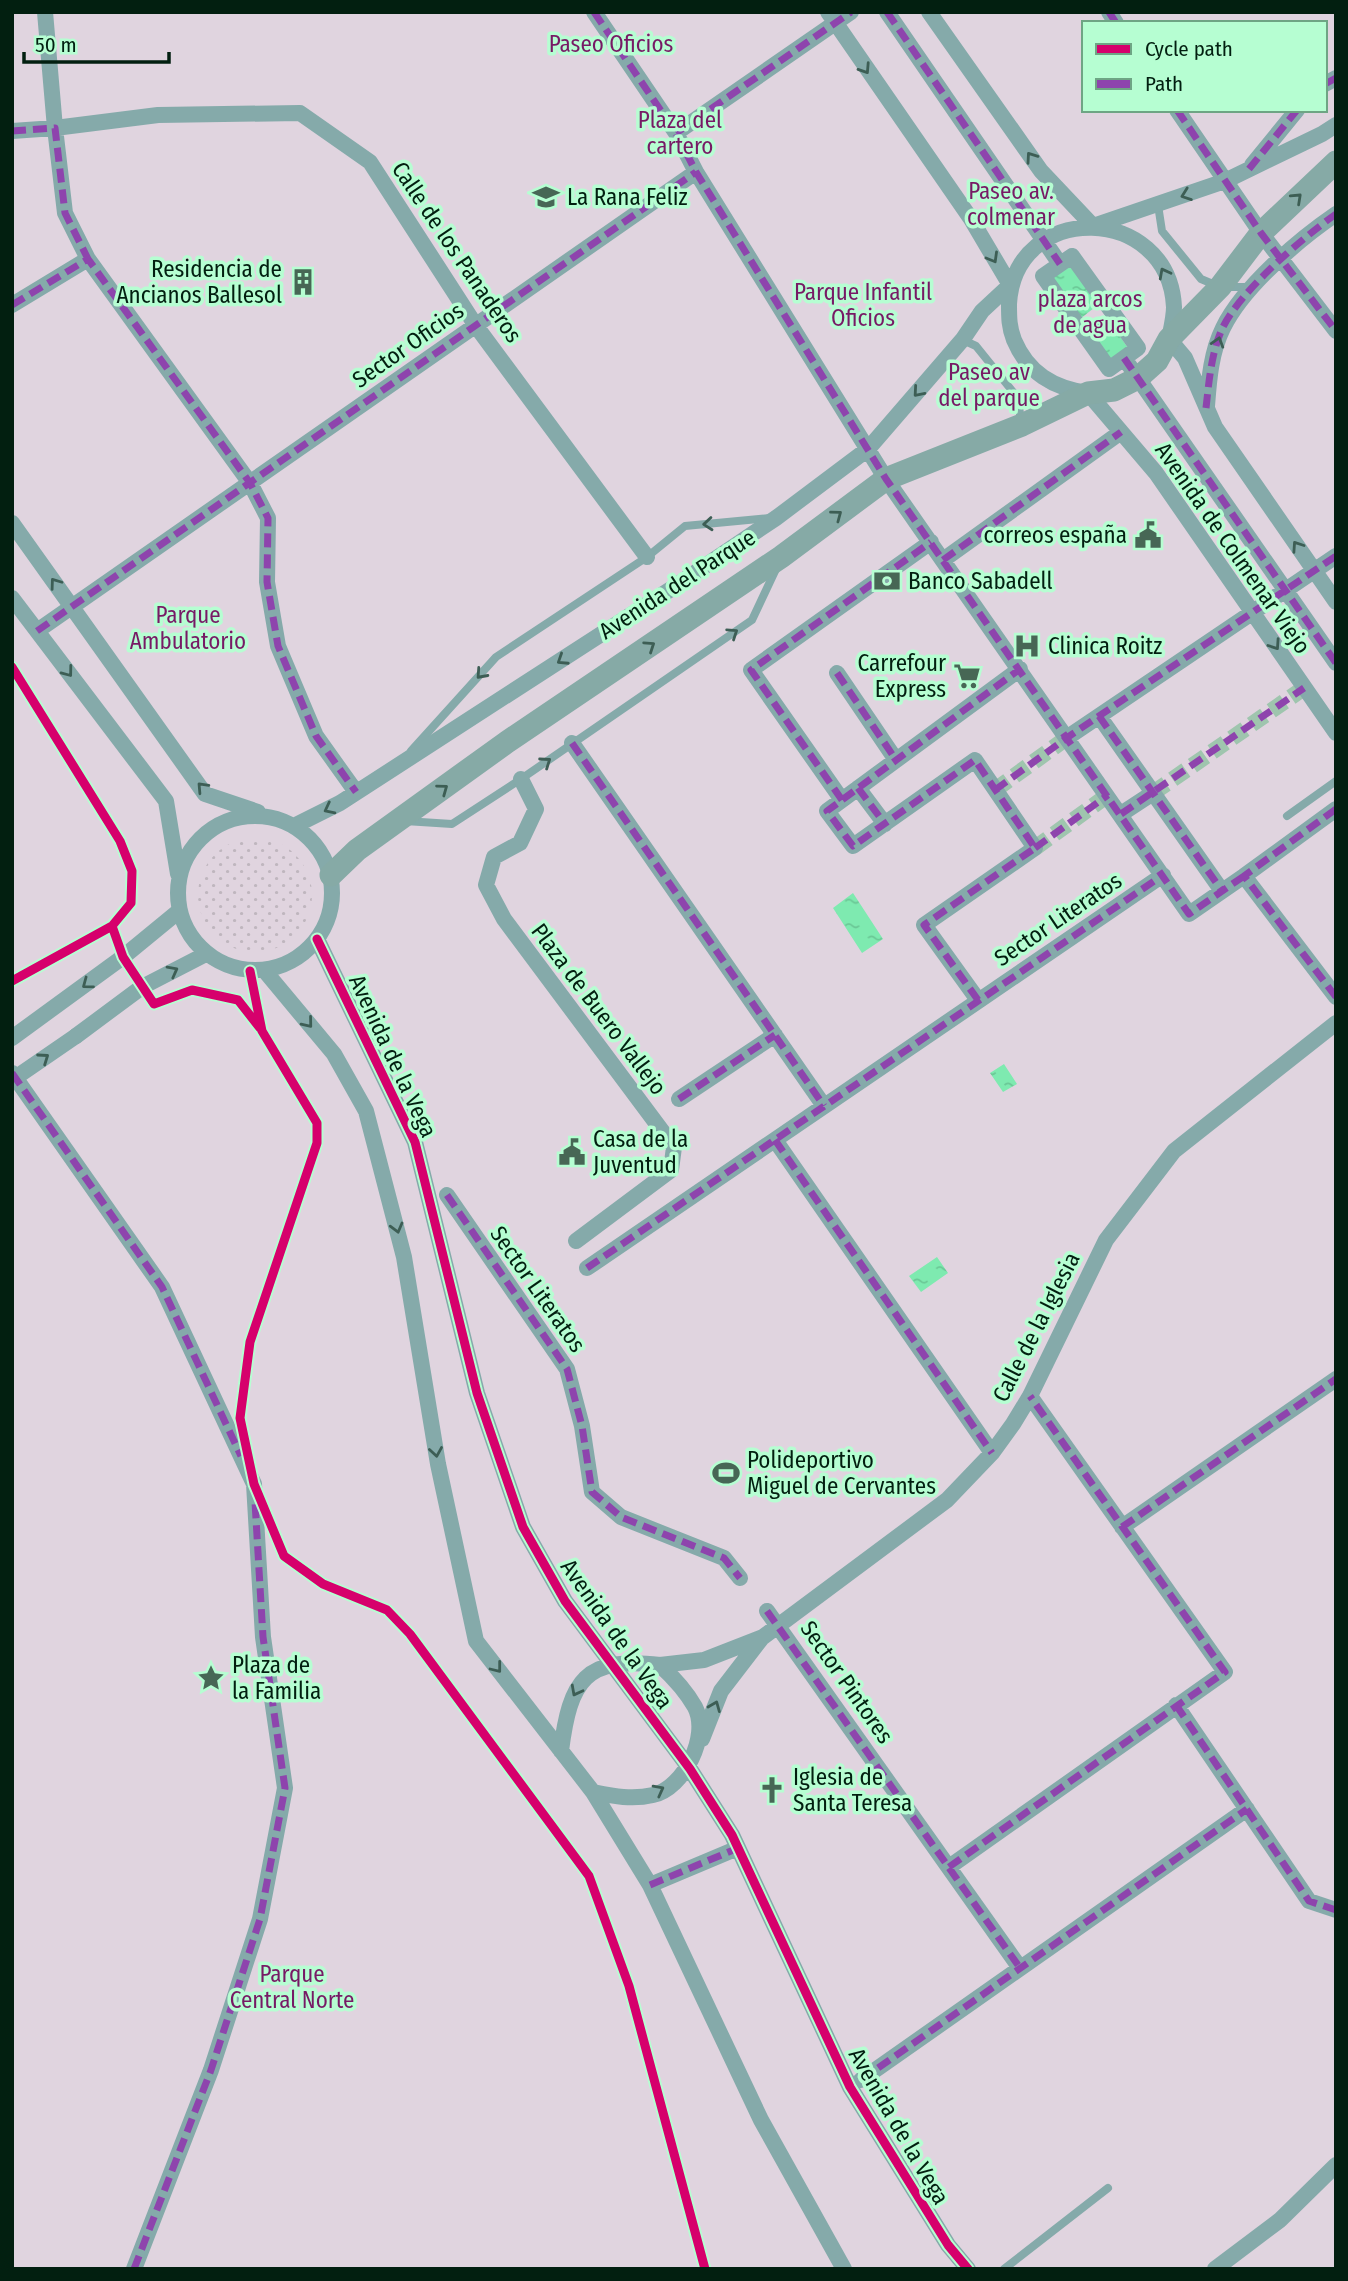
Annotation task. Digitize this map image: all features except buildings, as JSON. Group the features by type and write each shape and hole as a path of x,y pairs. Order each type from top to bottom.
{"street":[{"path":"45,12 65,213 88,259 250,483 268,518 267,582 278,646 316,736 356,792"},
{"path":"594,12 676,133 696,173 886,479 1189,914 1336,809"},
{"path":"676,133 832,18 851,12"},
{"path":"887,12 1060,264"},
{"path":"929,12 1041,171 1093,226 1136,239 1156,258 1170,283 1174,309 1169,339 1185,358 1215,428 1336,602"},
{"path":"832,18 971,219 1010,285 1008,326 1022,358 1043,379 1066,390 1088,393"},
{"path":"1178,112 1261,233 1336,331"},
{"path":"1250,169 1295,112"},
{"name":"Calle de los Panaderos","path":"12,131 158,116 300,113 370,162 476,326 647,557"},
{"path":"1044,240 1065,230 1093,226 1225,181 1336,125"},
{"path":"1138,378 1157,361 1169,339 1220,287 1261,233 1336,162"},
{"name":"Sector Oficios","path":"37,631 696,173"},
{"path":"1206,408 1211,366 1222,329 1240,301 1282,258 1336,214"},
{"name":"Avenida del Parque","path":"296,825 397,766 776,518 868,449 962,339 982,311 1010,285 1018,268 1044,240"},
{"path":"1072,256 1138,348 1124,358 1109,369 1043,276 1072,256"},
{"path":"12,305 88,259"},
{"name":"Avenida de Colmenar Viejo","path":"1124,358 1336,663"},
{"name":"Avenida del Parque","path":"331,875 357,849 507,742 781,557 886,479 1022,425 1088,393 1114,390 1138,378"},
{"name":"Avenida de Colmenar Viejo","path":"1088,393 1156,473 1336,733"},
{"path":"943,560 1121,432"},
{"path":"12,523 205,794 296,825 318,847 331,875 332,898 328,920 317,939 294,960 264,970 226,965 206,954 189,935 178,911 178,874 166,801 12,598"},
{"path":"842,800 751,670 931,542"},
{"path":"1068,737 1336,556"},
{"path":"978,1000 925,925 1035,848 975,760 853,846 827,811 1020,669"},
{"path":"837,673 896,760"},
{"path":"1099,716 1222,891"},
{"path":"572,743 824,1106"},
{"name":"Plaza de Buero Vallejo","path":"521,779 536,809 520,843 494,857 486,885 504,919 674,1147 671,1170 576,1241"},
{"path":"858,788 885,824"},
{"path":"1121,814 1153,793"},
{"path":"178,874 195,841 216,826 226,819 263,814"},
{"name":"Sector Literatos","path":"587,1268 1163,875"},
{"path":"1244,876 1336,997"},
{"path":"12,1038 60,1005 178,911"},
{"name":"Avenida de la Vega","path":"317,939 415,1142 477,1392 523,1527 565,1601 690,1769 738,1848 850,2087 948,2245 968,2269"},
{"path":"12,1080 142,987 206,954"},
{"name":"Avenida de la Vega","path":"264,970 334,1054 366,1111 404,1257 438,1464 476,1641 593,1792 650,1885 761,2120 844,2269"},
{"name":"Calle de la Iglesia","path":"690,1769 722,1690 763,1637 947,1500 992,1453 1030,1396 1105,1240 1158,1168 1174,1151 1336,1023"},
{"path":"679,1099 775,1035"},
{"path":"12,1073 162,1287 254,1484 256,1637 285,1787 260,1919 211,2070 134,2269"},
{"path":"775,1140 992,1453"},
{"name":"Sector Literatos","path":"447,1195 567,1369 582,1426 592,1492 621,1517 724,1558 740,1578"},
{"path":"1122,1527 1336,1379"},
{"path":"949,1867 1225,1672 1030,1396"},
{"path":"767,1611 779,1625"},
{"name":"Sector Pintores","path":"779,1625 1020,1968"},
{"name":"Calle de la Iglesia","path":"612,1663 660,1665 704,1660 763,1637"},
{"path":"561,1751 566,1709 580,1681 612,1663"},
{"path":"593,1792 627,1798 656,1795 690,1769 699,1729 696,1709 682,1688 660,1665"},
{"path":"1176,1705 1309,1901 1336,1910"},
{"path":"861,2080 1247,1809"},
{"path":"650,1885 738,1848"},
{"path":"1215,2269 1280,2220 1336,2165"}],"lane":[{"path":"1158,205 1162,230 1200,279 1220,287 1254,288"},
{"path":"962,339 976,346 1018,398 1022,425"},
{"path":"397,766 496,657 647,557 685,526 776,518"},
{"path":"398,821 452,824 752,620 781,557"},
{"path":"1287,816 1336,780"},
{"path":"1004,2269 1108,2188"}],"green space":[{"path":"12,12 1336,12 1336,2269 12,2269"},
{"path":"255,838 277,842 296,854 308,873 312,895 308,917 296,936 277,948 255,952 233,948 214,936 202,917 198,895 202,873 214,854 233,842"}],"water":[{"path":"1069,264 1099,304 1080,319 1051,279"},
{"path":"1106,316 1128,348 1109,361 1088,329"},
{"path":"853,893 883,939 862,953 833,908"},
{"path":"1004,1064 1017,1084 1003,1092 990,1073"},
{"path":"937,1257 948,1273 921,1292 909,1276"}],"tunnel":[{"path":"1153,793 1304,688"},
{"path":"995,790 1068,737"},
{"path":"1035,848 1108,795"}],"marked path":[{"path":"594,12 676,133 696,172 886,479 1189,914 1244,876"},
{"path":"676,133 851,12"},
{"path":"887,12 1060,264"},
{"path":"1109,12 1115,21"},
{"path":"1327,83 1336,78"},
{"path":"1178,112 1261,233 1336,331"},
{"path":"1249,169 1295,112"},
{"path":"12,131 55,128 65,213 88,259"},
{"path":"37,631 696,172"},
{"path":"1206,408 1215,348 1230,314 1273,267 1336,214"},
{"path":"12,305 88,259 250,483 268,518 267,582 278,646 316,736 356,792"},
{"path":"1124,358 1336,663"},
{"path":"943,560 1121,432"},
{"path":"842,800 751,670 931,542"},
{"path":"995,790 1068,737 1336,556"},
{"path":"978,1000 924,925 1035,848 975,760 853,846 827,811 1020,669"},
{"path":"837,673 896,760"},
{"path":"1121,814 1304,688"},
{"path":"1099,716 1222,891"},
{"path":"572,743 824,1106"},
{"path":"858,788 885,824"},
{"path":"1035,848 1108,795"},
{"path":"1336,809 1244,876 1336,997"},
{"path":"587,1268 1163,875"},
{"path":"679,1099 775,1035"},
{"path":"12,1073 162,1287 241,1456"},
{"path":"775,1140 992,1453"},
{"path":"447,1195 567,1369 582,1426 592,1492 621,1517 724,1558 740,1578"},
{"path":"1122,1527 1336,1379"},
{"path":"949,1867 1225,1672 1030,1396"},
{"path":"134,2269 211,2070 260,1919 285,1788 263,1637 255,1502"},
{"path":"767,1611 1020,1968"},
{"path":"1176,1705 1309,1901 1336,1910"},
{"path":"861,2080 1247,1809"},
{"path":"650,1885 738,1848"}],"cycle path":[{"path":"12,667 120,841 132,871 131,903 112,926"},
{"path":"12,981 112,926 123,957 154,1004 192,990 238,1000 260,1028"},
{"path":"317,939 415,1142 477,1393 523,1527 565,1601 690,1769 732,1835 850,2087 948,2245 968,2269"},
{"path":"250,971 262,1031 317,1123 317,1143 250,1342 240,1418 254,1484 284,1556 323,1584 387,1610 410,1634 589,1876 629,1986 705,2269"}],"place":[{"name":"La Rana Feliz","path":"546,197"},
{"name":"Residencia de Ancianos Ballesol","path":"303,282"},
{"name":"correos españa","path":"1148,535"},
{"name":"Banco Sabadell","path":"887,581"},
{"name":"Clinica Roitz","path":"1027,646"},
{"name":"Carrefour Express","path":"967,676"},
{"name":"Casa de la Juventud","path":"572,1152"},
{"name":"Polideportivo Miguel de Cervantes","path":"726,1473"},
{"name":"Plaza de la Familia","path":"211,1678"},
{"name":"Iglesia de Santa Teresa","path":"772,1790"}],"park label":[{"name":"Paseo Oficios","path":"611,44"},
{"name":"Plaza del cartero","path":"680,133"},
{"name":"Paseo av. colmenar","path":"1011,204"},
{"name":"Parque Infantil Oficios","path":"863,305"},
{"name":"plaza arcos de agua","path":"1090,312"},
{"name":"Paseo av del parque","path":"989,385"},
{"name":"Parque Ambulatorio","path":"188,628"},
{"name":"Parque Central Norte","path":"292,1987"}]}
